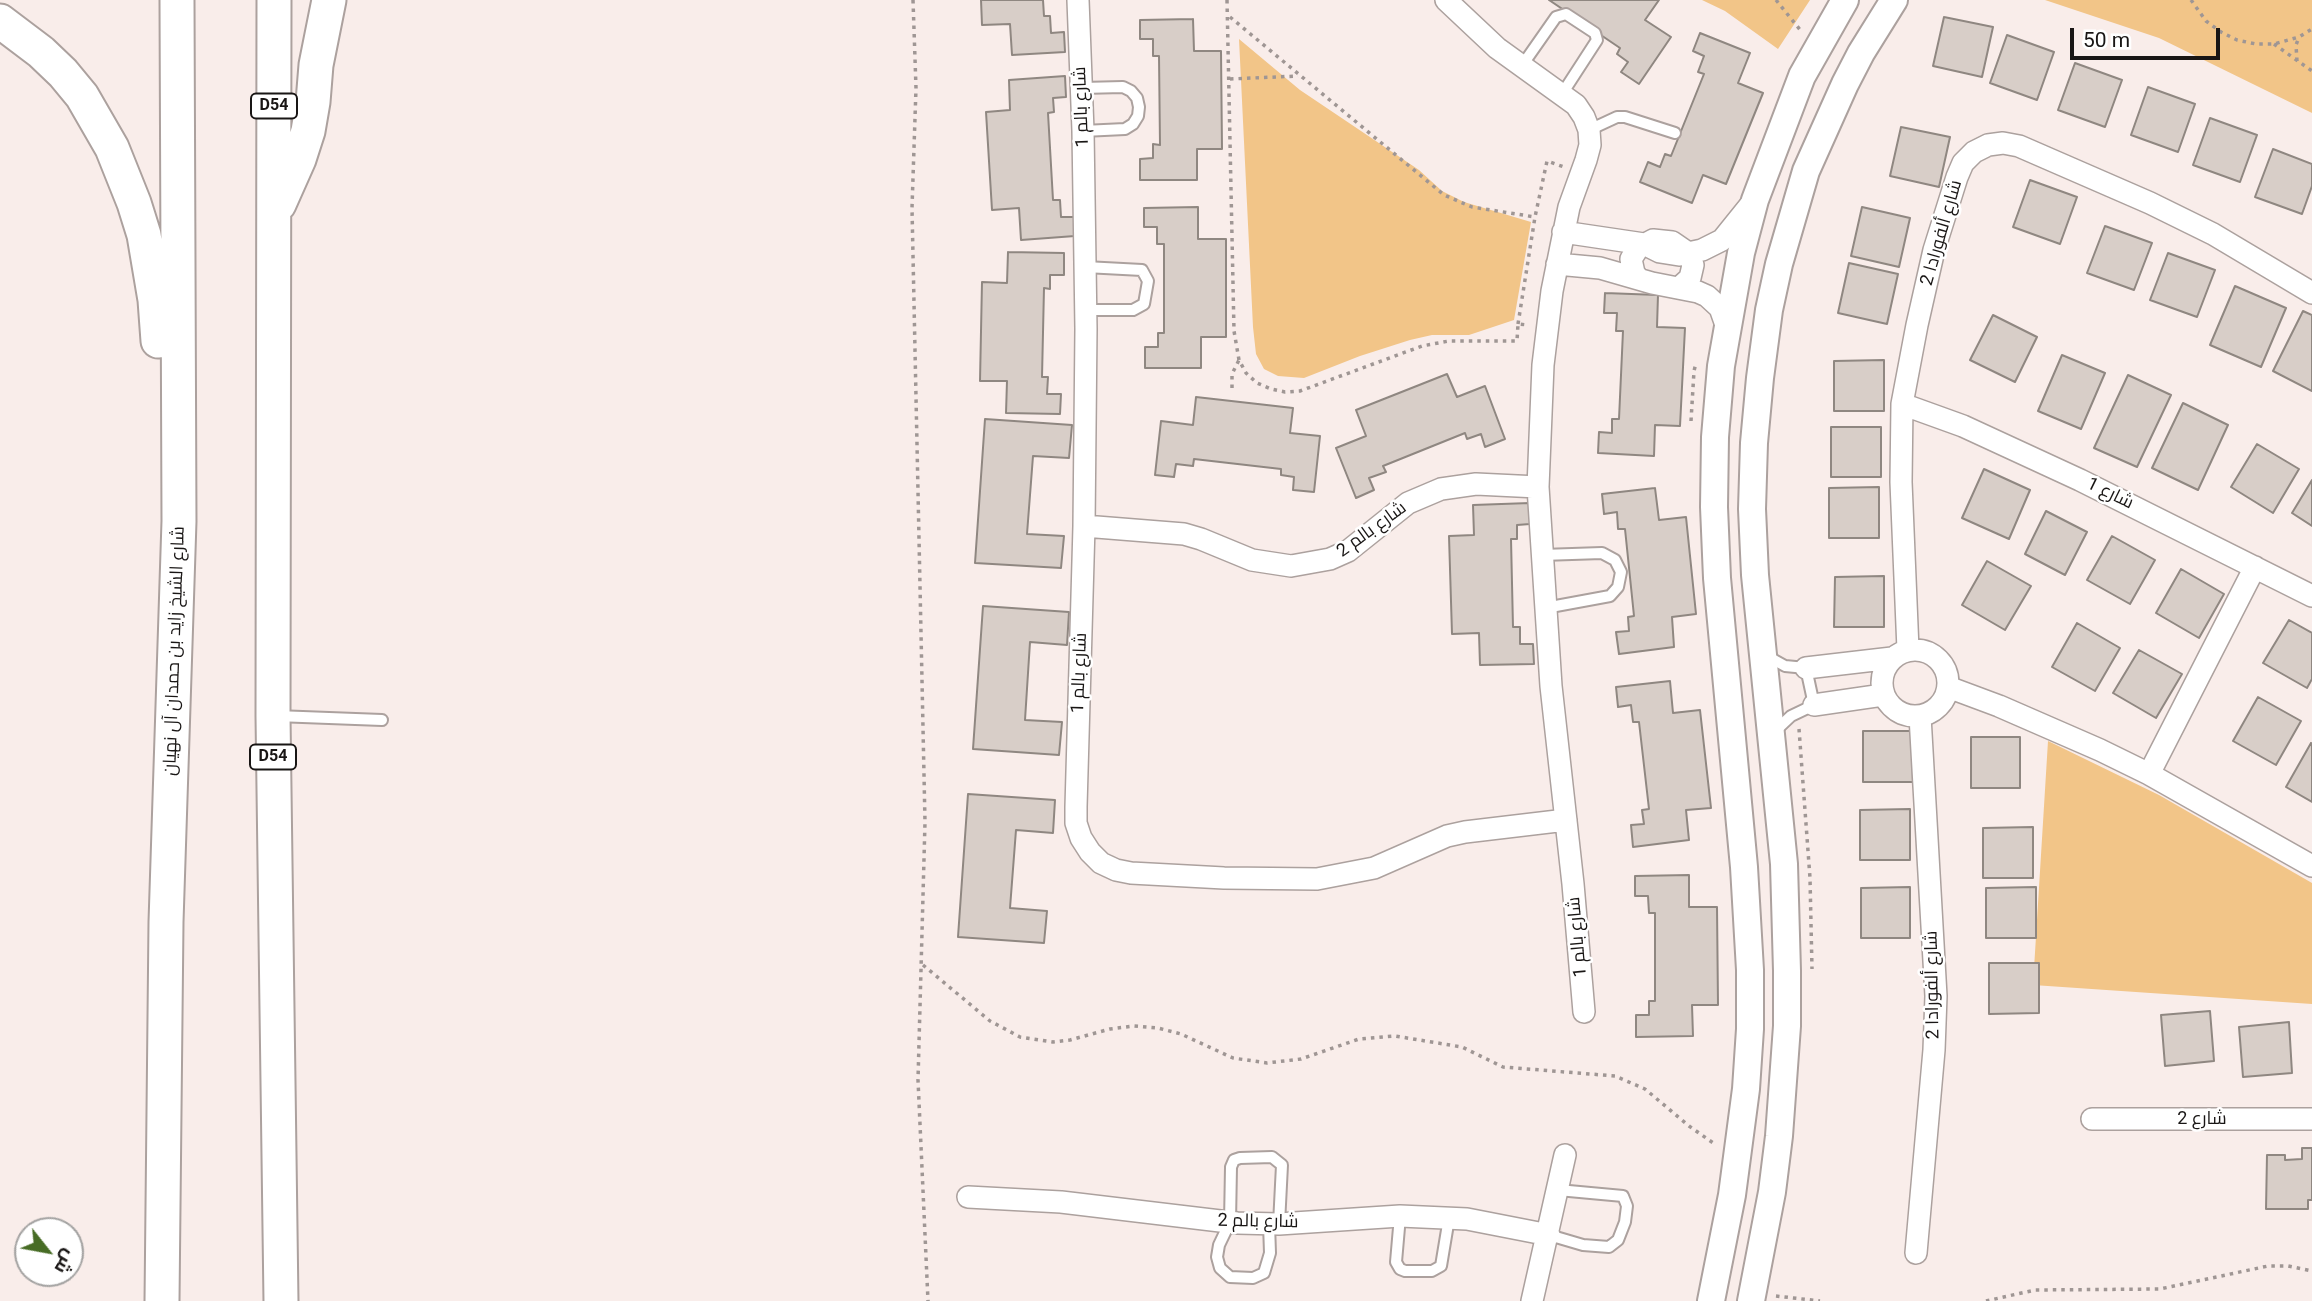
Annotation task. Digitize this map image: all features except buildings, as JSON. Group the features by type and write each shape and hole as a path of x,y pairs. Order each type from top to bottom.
{"main road":[{"name":"شارع الشيخ زايد بن حمدان آل نهيان","path":"162,1301 166,922 179,521 177,0"},
{"name":"D54","path":"274,0 273,716 281,1301"},
{"path":"274,213 292,177 307,131 329,0"},
{"path":"0,20 41,52 82,96 112,148 134,203 144,234 154,289 179,521"}],"street":[{"name":"شارع بالم 1","path":"1078,0 1086,310 1084,526 1076,823 1081,838 1101,863 1132,873 1224,878 1336,877 1384,865 1447,836 1566,820"},
{"path":"1446,0 1466,21 1521,67 1576,105 1589,130"},
{"path":"1711,1301 1719,1268 1723,1152 1746,1088 1750,988 1744,867 1723,660 1715,543 1715,437 1726,325 1755,200 1784,119 1818,45 1845,0"},
{"path":"1824,126 1813,122 1806,110 1822,66 1853,0"},
{"path":"1763,1299 1785,1063 1787,971 1784,864 1755,575 1752,509 1760,378 1769,310 1791,217 1806,171 1824,126 1861,52 1894,0"},
{"name":"شارع بالم 1","path":"1584,1012 1545,608 1538,487 1548,326 1563,232 1590,145 1589,130"},
{"name":"شارع ألفورادا 2","path":"1900,654 1902,404 1928,275 1956,177 1963,163 1974,152 1988,145 2003,143 2019,146 2150,203 2213,234 2312,293"},
{"path":"1563,232 1644,244 1660,253 1679,255 1713,247 1755,200"},
{"path":"1638,278 1631,259 1633,253 1644,244"},
{"path":"1680,287 1693,272 1688,253"},
{"path":"1557,264 1600,268 1652,283 1698,292 1714,301 1720,308 1726,325"},
{"name":"شارع 1","path":"1902,404 1994,440 2166,522 2312,596"},
{"name":"شارع بالم 2","path":"1084,526 1184,534 1252,560 1291,566 1330,559 1348,551 1408,503 1441,489 1476,484 1538,487"},
{"path":"2149,774 2255,567"},
{"path":"1806,668 1900,654 1929,652 1937,658 1948,676 1948,687 1939,706 1920,716 1898,712 1889,705 1883,695 1882,679 1887,664 1900,654"},
{"path":"1948,687 2050,727 2149,774 2312,866"},
{"path":"1814,705 1883,695"},
{"name":"شارع ألفورادا 2","path":"1916,1253 1933,1064 1936,996 1920,716"},
{"path":"1750,988 1763,992 1770,1003 1772,1046 1776,1056 1785,1063"},
{"name":"شارع 2","path":"2092,1119 2312,1119"},
{"path":"1532,1301 1565,1155"},
{"name":"شارع بالم 2","path":"968,1197 1061,1202 1230,1223 1274,1224 1400,1216 1467,1219 1549,1235"}],"lane":[{"path":"1521,67 1556,17 1566,14 1595,33 1597,40 1562,93"},
{"path":"1082,88 1123,87 1137,98 1139,107 1133,124 1125,129 1083,131"},
{"path":"1589,130 1618,117 1625,117 1675,133"},
{"path":"1085,267 1142,270 1148,281 1143,304 1133,310 1086,310"},
{"path":"1542,555 1602,553 1615,560 1621,572 1618,587 1610,596 1545,608"},
{"path":"1763,654 1785,666 1806,668 1814,705 1791,716 1771,735"},
{"path":"273,716 382,720"},
{"path":"1272,1157 1282,1165 1274,1224 1264,1273 1253,1278 1230,1277 1220,1268 1219,1245 1230,1223 1231,1167 1234,1160 1272,1157"},
{"path":"1549,1235 1583,1245 1609,1247 1618,1240 1625,1222 1627,1206 1623,1196 1558,1190"},
{"path":"1400,1216 1396,1262 1400,1269 1405,1271 1432,1271 1441,1266 1450,1218"}],"path":[{"path":"913,0 916,88 913,258 925,809 918,1080 928,1301"},
{"path":"1227,0 1234,331 1239,360 1246,373 1270,390 1300,391 1422,346 1449,341 1517,341 1535,217 1547,161 1569,169 1573,155 1586,160"},
{"path":"1776,0 1798,29 1818,45"},
{"path":"2191,0 2206,21 2237,40 2274,44 2299,37 2312,29"},
{"path":"1229,17 1444,195 1472,207 1535,217"},
{"path":"2297,61 2296,45 2299,37"},
{"path":"2274,44 2312,72"},
{"path":"1230,79 1300,76"},
{"path":"1518,324 1548,326"},
{"path":"1691,422 1694,371 1698,359"},
{"path":"1232,388 1232,374 1239,360"},
{"path":"923,965 990,1021 1020,1037 1054,1042 1110,1029 1133,1026 1158,1028 1181,1034 1233,1058 1267,1063 1301,1059 1359,1039 1395,1036 1462,1047 1494,1064 1511,1068 1615,1076 1645,1089 1723,1152"},
{"path":"1718,1132 1723,1152"},
{"path":"1986,1301 2035,1290 2160,1289 2268,1266 2288,1266 2312,1271"},
{"path":"1763,1299 1820,1301"}],"shaded area":[{"path":"1702,0 1810,0 1778,49 1725,11"},
{"path":"2045,0 2312,0 2312,113 2159,38"},
{"path":"1239,39 1300,90 1419,170 1442,191 1464,202 1531,222 1514,320 1469,335 1432,335 1410,340 1304,378 1278,376 1264,369 1256,354 1253,327"},
{"path":"2048,741 2159,795 2312,883 2312,1004 2033,985"}]}
